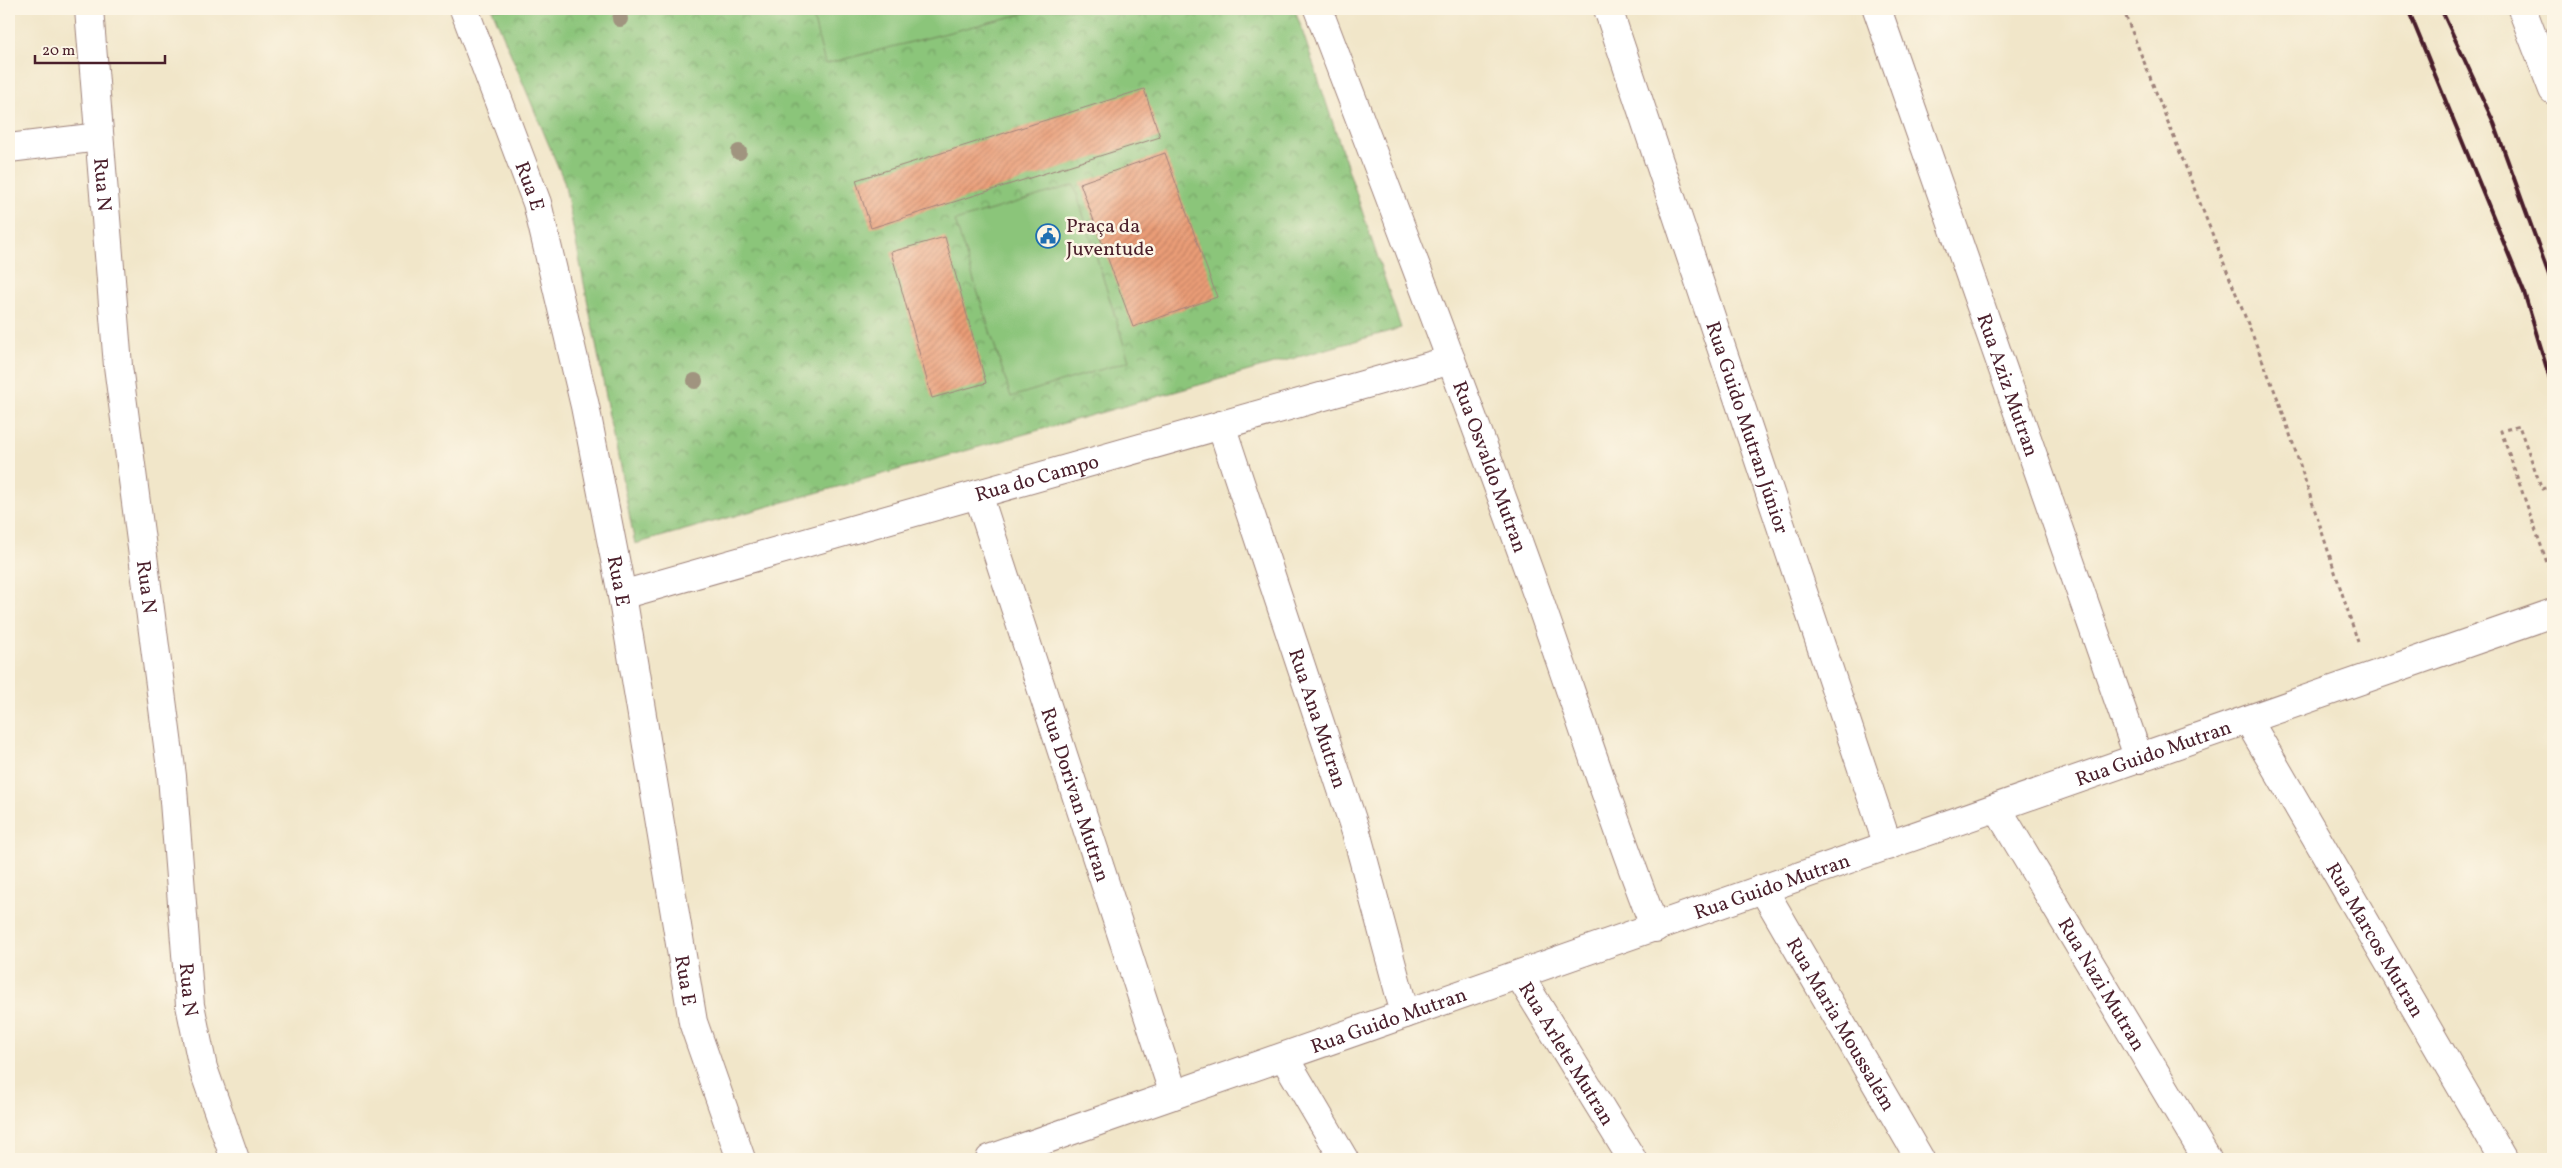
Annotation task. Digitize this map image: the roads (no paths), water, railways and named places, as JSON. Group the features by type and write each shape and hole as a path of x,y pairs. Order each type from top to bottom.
{"street":[{"name":"Rua N","path":"89,9 118,366 172,776 190,1004 203,1068 235,1159"},
{"name":"Rua E","path":"464,9 537,203 585,406 622,595 693,1022 741,1159"},
{"name":"Rua Osvaldo Mutran","path":"1318,9 1451,360 1536,593 1631,866 1655,928"},
{"name":"Rua Guido Mutran Júnior","path":"1608,9 1888,846"},
{"name":"Rua Aziz Mutran","path":"1877,9 2139,759"},
{"path":"2522,9 2553,90"},
{"path":"9,148 99,136"},
{"name":"Rua do Campo","path":"622,595 1451,360"},
{"name":"Rua Ana Mutran","path":"1222,425 1356,832 1405,1014"},
{"name":"Rua Dorivan Mutran","path":"978,494 1174,1095"},
{"name":"Rua Guido Mutran","path":"990,1159 1037,1152 1174,1095 2553,614"},
{"name":"Rua Marcos Mutran","path":"2248,720 2503,1159"},
{"name":"Rua Nazi Mutran","path":"1997,808 2206,1159"},
{"name":"Rua Maria Moussalém","path":"1763,889 1920,1159"},
{"name":"Rua Arlete Mutran","path":"1519,975 1632,1159"},
{"path":"1284,1057 1344,1159"}],"railway":[{"path":"2408,9 2524,292 2553,389"},
{"path":"2441,9 2494,123 2553,286"}],"place":[{"name":"Praça da Juventude","path":"1048,236"}]}
